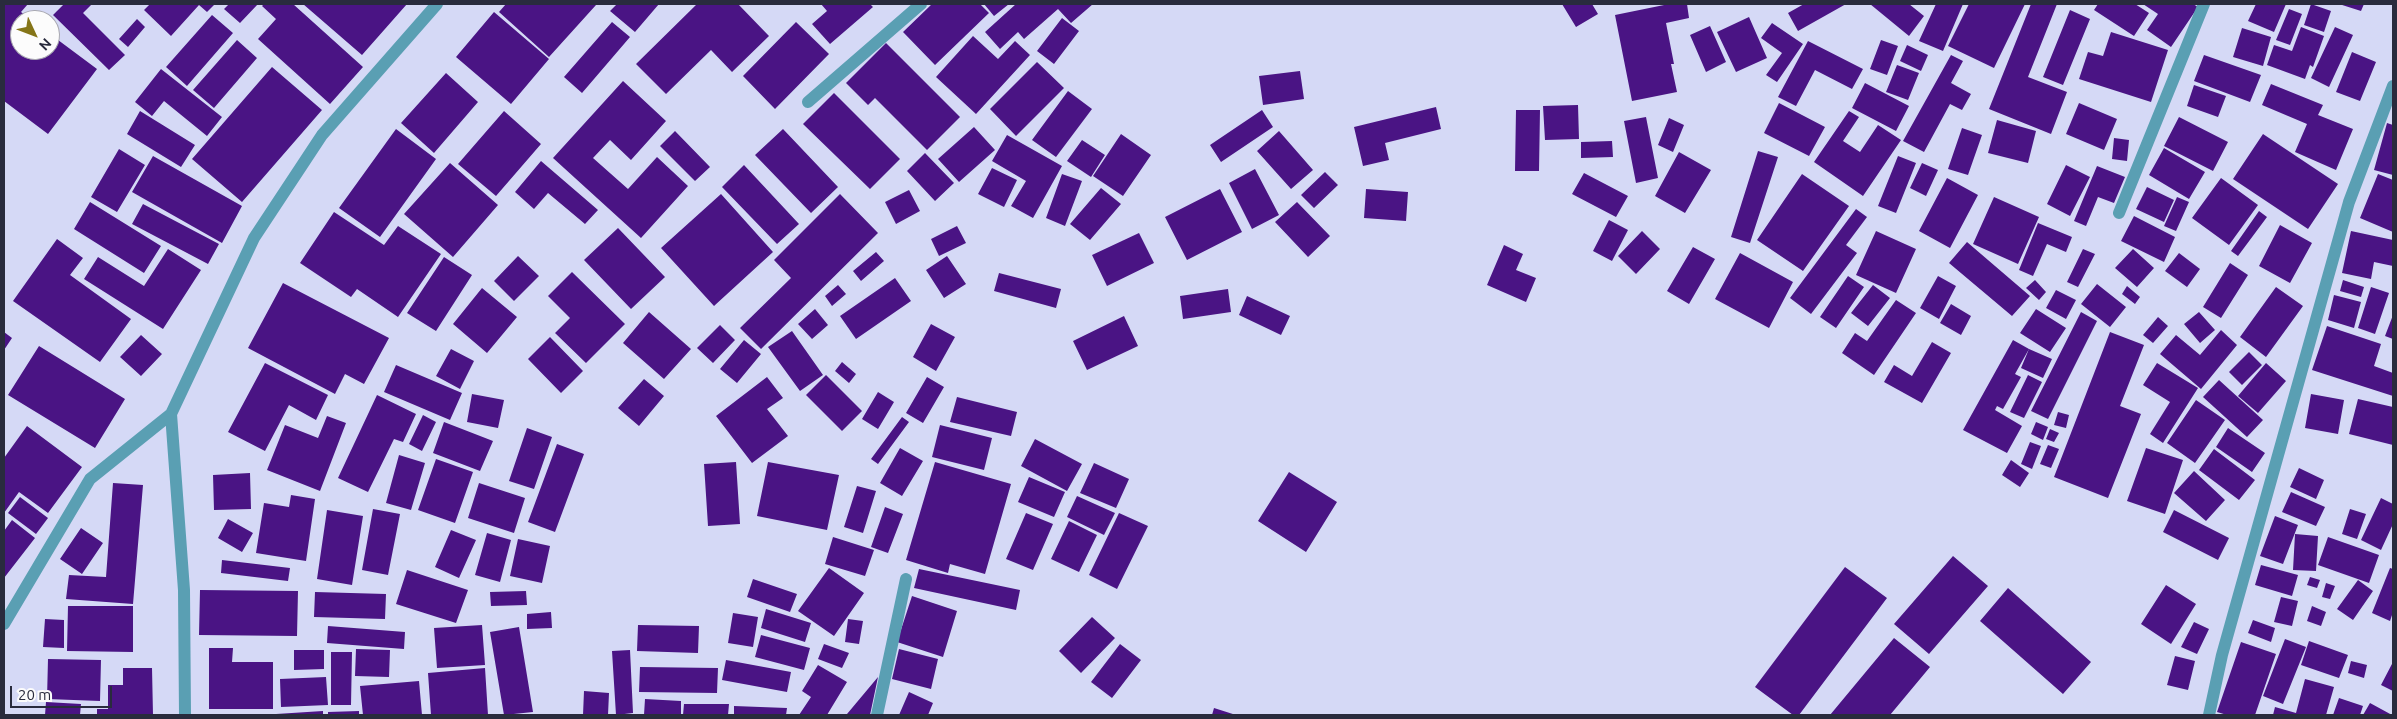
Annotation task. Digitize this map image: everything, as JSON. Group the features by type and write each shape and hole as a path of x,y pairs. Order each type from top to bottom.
{"street":[{"path":"4,624 90,479 171,414 254,238 322,135 437,4"},
{"path":"808,102 921,4"},
{"path":"2119,213 2204,4"},
{"path":"2209,715 2222,655 2349,202 2393,86"},
{"path":"171,414 184,590 185,715"},
{"path":"877,715 906,579"}],"building":[{"path":"4,4 28,4 23,10 10,10 10,60 60,60 60,41 97,69 48,134 4,101"},
{"path":"64,4 92,4 83,13 125,55 109,70 60,22 60,10 58,10"},
{"path":"150,4 215,4 207,12 199,5 171,36 144,10"},
{"path":"229,4 258,4 240,23 224,9"},
{"path":"264,4 293,4 363,67 330,104 258,39 276,19 262,6"},
{"path":"303,4 407,4 362,55"},
{"path":"506,4 596,5 549,57 499,12"},
{"path":"617,4 659,4 635,32 610,11"},
{"path":"697,4 738,4 769,36 732,72 711,50 666,94 636,64"},
{"path":"821,4 870,4 873,7 830,44 812,24 827,11"},
{"path":"932,4 980,4 989,13 935,65 903,32"},
{"path":"984,4 1009,4 994,16"},
{"path":"1016,4 1093,4 1071,23 1058,9 1024,39 1018,32 1000,49 985,32"},
{"path":"1562,4 1592,4 1598,14 1576,27"},
{"path":"1669,4 1687,4 1689,18 1666,23 1674,64 1671,64 1677,92 1632,101 1615,15"},
{"path":"1804,4 1846,4 1798,31 1788,13"},
{"path":"1870,4 1909,4 1924,16 1909,36"},
{"path":"1936,4 1963,4 1943,51 1919,41"},
{"path":"1969,4 2025,4 1994,68 1948,46"},
{"path":"2031,4 2057,4 2028,77 2067,92 2051,134 1989,109"},
{"path":"2098,4 2135,4 2149,13 2134,36 2094,10"},
{"path":"2143,4 2193,4 2198,7 2171,47 2147,30 2158,14"},
{"path":"2256,4 2286,4 2274,32 2248,21"},
{"path":"2311,4 2331,11 2324,32 2304,25"},
{"path":"2339,4 2364,4 2361,11"},
{"path":"2289,9 2302,14 2290,45 2276,40"},
{"path":"2070,10 2090,19 2063,85 2043,77"},
{"path":"494,12 549,59 511,104 456,57"},
{"path":"212,15 233,33 187,86 166,67"},
{"path":"1749,17 1767,58 1736,72 1717,32"},
{"path":"1062,18 1079,31 1054,64 1037,51"},
{"path":"137,19 145,27 128,47 119,39"},
{"path":"612,22 630,37 582,93 564,77"},
{"path":"796,22 829,54 775,109 743,76"},
{"path":"1772,23 1803,44 1777,82 1766,75 1782,53 1761,38"},
{"path":"1710,26 1726,62 1706,72 1690,35"},
{"path":"2301,27 2324,36 2313,67 2310,65 2305,79 2267,65 2274,45 2292,51"},
{"path":"2335,27 2353,35 2329,87 2311,78"},
{"path":"2242,28 2271,37 2263,66 2233,57"},
{"path":"2111,32 2168,50 2151,102 2079,79 2088,52 2103,56"},
{"path":"973,36 998,59 1015,41 1030,55 976,114 936,77"},
{"path":"237,40 257,58 214,108 193,90"},
{"path":"1881,40 1898,46 1887,75 1870,69"},
{"path":"1808,41 1863,69 1852,89 1815,70 1796,106 1778,97"},
{"path":"886,43 960,117 927,150 875,98 868,105 846,83"},
{"path":"1907,45 1928,55 1921,71 1900,61"},
{"path":"2352,52 2376,62 2360,101 2336,92"},
{"path":"1951,55 1963,61 1951,83 1971,94 1962,110 1950,104 1924,152 1903,141"},
{"path":"2204,55 2261,75 2250,102 2194,81"},
{"path":"1037,62 1064,88 1016,136 990,109"},
{"path":"1897,65 1919,73 1908,100 1886,92"},
{"path":"272,67 322,110 242,202 192,159"},
{"path":"161,69 222,117 207,136 164,101 152,116 135,102"},
{"path":"1300,71 1304,99 1263,105 1259,76"},
{"path":"446,73 478,102 434,153 401,123"},
{"path":"623,81 666,121 631,160 610,140 593,158 628,189 657,157 688,186 641,238 553,158"},
{"path":"1865,83 1909,106 1896,131 1852,108"},
{"path":"2271,84 2323,105 2318,115 2353,129 2336,170 2295,152 2307,124 2262,105"},
{"path":"2194,85 2226,96 2218,117 2187,106"},
{"path":"1068,91 1092,109 1056,157 1032,140"},
{"path":"834,93 900,159 870,189 803,124"},
{"path":"1779,103 1825,127 1809,156 1764,133"},
{"path":"2079,103 2117,119 2104,150 2066,134"},
{"path":"1578,105 1579,139 1545,140 1543,106"},
{"path":"1436,107 1441,129 1385,143 1389,160 1363,166 1354,127"},
{"path":"1262,110 1273,127 1221,162 1210,145"},
{"path":"1516,110 1540,110 1539,171 1515,171"},
{"path":"140,111 195,145 181,167 127,134"},
{"path":"504,111 541,144 496,196 458,164"},
{"path":"1849,111 1859,117 1843,141 1860,152 1878,125 1901,140 1863,196 1814,162"},
{"path":"1646,117 1658,178 1636,183 1624,121"},
{"path":"2179,117 2228,142 2213,171 2164,146"},
{"path":"1669,118 1684,125 1673,152 1658,145"},
{"path":"1997,120 2036,131 2028,163 1988,153"},
{"path":"2387,123 2393,125 2393,175 2374,170"},
{"path":"974,127 995,150 959,182 938,159"},
{"path":"1962,128 1982,135 1968,175 1948,169"},
{"path":"396,129 436,159 380,237 339,208"},
{"path":"783,129 838,187 811,213 755,155"},
{"path":"675,131 710,167 695,181 660,146"},
{"path":"1279,131 1313,170 1291,189 1257,151"},
{"path":"1121,134 1151,155 1123,196 1093,176"},
{"path":"2263,134 2338,184 2308,229 2233,179"},
{"path":"1007,135 1062,166 1033,218 1011,206 1026,181 992,161"},
{"path":"2114,138 2129,140 2127,161 2112,159"},
{"path":"1082,140 1105,155 1091,177 1067,161"},
{"path":"1612,141 1613,157 1581,158 1581,142"},
{"path":"2164,148 2205,172 2189,199 2149,175"},
{"path":"119,149 145,165 117,212 91,197"},
{"path":"1758,151 1778,157 1750,243 1731,237"},
{"path":"1679,152 1711,170 1685,213 1655,196"},
{"path":"925,153 954,183 935,201 907,171"},
{"path":"153,156 242,206 222,243 132,192"},
{"path":"1898,156 1916,163 1896,213 1878,206"},
{"path":"541,161 598,210 585,224 548,193 534,209 515,192"},
{"path":"450,163 498,205 453,257 404,214"},
{"path":"1922,163 1938,170 1926,196 1910,188"},
{"path":"744,165 799,224 777,244 722,187"},
{"path":"2066,165 2090,177 2070,216 2047,204"},
{"path":"2097,166 2125,177 2114,203 2098,197 2086,226 2074,221"},
{"path":"992,168 1017,180 1004,207 978,194"},
{"path":"1255,169 1279,215 1252,229 1229,183"},
{"path":"1325,172 1338,185 1314,208 1301,195"},
{"path":"1584,173 1628,196 1616,217 1572,194"},
{"path":"1062,174 1082,181 1065,226 1046,218"},
{"path":"1802,174 1849,206 1803,271 1757,240"},
{"path":"2378,174 2393,180 2393,232 2360,218"},
{"path":"1947,178 1978,195 1950,248 1919,231"},
{"path":"2221,178 2258,205 2229,245 2192,218"},
{"path":"2147,187 2174,200 2164,222 2136,209"},
{"path":"1101,188 1121,204 1090,240 1070,224"},
{"path":"1220,189 1242,232 1187,260 1165,217"},
{"path":"1366,189 1408,192 1406,221 1364,218"},
{"path":"909,190 920,211 896,224 885,202"},
{"path":"721,194 773,252 714,306 661,248"},
{"path":"840,194 878,233 761,349 740,328 791,278 774,260"},
{"path":"1994,197 2039,217 2018,264 1973,244"},
{"path":"2177,197 2189,202 2176,231 2164,226"},
{"path":"90,202 161,246 144,273 74,229"},
{"path":"1297,202 1330,236 1308,257 1275,222"},
{"path":"143,204 219,244 208,264 132,224"},
{"path":"1856,209 1867,217 1846,245 1857,253 1811,314 1790,298"},
{"path":"2259,211 2267,217 2238,256 2231,251"},
{"path":"334,212 384,245 398,226 441,254 398,317 357,289 351,297 300,263"},
{"path":"2134,216 2175,237 2164,262 2121,241"},
{"path":"1609,220 1628,230 1612,261 1593,251"},
{"path":"2038,223 2072,237 2066,252 2047,244 2033,276 2019,270"},
{"path":"2280,225 2312,243 2290,283 2259,266"},
{"path":"957,226 966,243 939,256 931,239"},
{"path":"618,228 665,277 631,309 584,260"},
{"path":"1642,231 1660,249 1636,274 1618,256"},
{"path":"1876,231 1916,249 1896,293 1856,275"},
{"path":"2351,231 2393,240 2393,266 2374,262 2371,279 2342,273"},
{"path":"1139,233 1154,263 1107,286 1092,255"},
{"path":"57,239 83,258 70,275 131,319 100,362 13,301"},
{"path":"1967,242 2030,296 2012,316 1949,263"},
{"path":"1504,245 1523,254 1516,270 1536,278 1526,302 1487,285"},
{"path":"1693,247 1715,259 1689,304 1667,291"},
{"path":"168,249 201,270 163,329 84,279 98,257 144,286"},
{"path":"2083,249 2095,254 2078,287 2067,282"},
{"path":"2133,249 2154,268 2137,287 2115,268"},
{"path":"876,252 884,261 861,281 853,271"},
{"path":"1740,253 1793,282 1769,328 1715,299"},
{"path":"2179,253 2200,269 2187,287 2165,271"},
{"path":"518,256 539,276 514,301 494,281"},
{"path":"947,256 966,284 944,298 926,270"},
{"path":"444,257 472,275 436,331 407,313"},
{"path":"2230,263 2248,275 2221,318 2203,307"},
{"path":"572,272 625,324 586,363 555,333 570,318 548,296"},
{"path":"999,273 1061,289 1056,308 994,291"},
{"path":"1848,276 1864,287 1836,328 1820,317"},
{"path":"1938,276 1956,286 1939,319 1920,308"},
{"path":"895,278 911,301 856,339 840,316"},
{"path":"2035,280 2046,292 2039,300 2026,288"},
{"path":"2343,280 2364,287 2361,297 2340,291"},
{"path":"283,283 389,338 364,384 345,374 335,394 248,348"},
{"path":"2097,284 2126,307 2110,327 2081,304"},
{"path":"838,285 846,294 832,306 825,296"},
{"path":"1873,285 1890,298 1868,326 1851,313"},
{"path":"2127,286 2140,297 2135,304 2122,294"},
{"path":"2276,287 2303,306 2266,357 2240,337"},
{"path":"2371,287 2389,293 2375,334 2358,328"},
{"path":"482,288 517,317 487,353 453,324"},
{"path":"1228,289 1231,312 1183,319 1180,296"},
{"path":"2056,290 2076,300 2066,319 2046,308"},
{"path":"2334,295 2361,302 2354,328 2328,320"},
{"path":"1247,296 1290,316 1281,335 1239,315"},
{"path":"1896,300 1916,313 1874,375 1842,353 1855,333 1867,341"},
{"path":"1951,304 1971,316 1961,335 1940,323"},
{"path":"815,309 828,325 812,339 798,324"},
{"path":"2036,309 2066,328 2050,352 2020,333"},
{"path":"649,312 691,349 664,379 623,343"},
{"path":"2081,312 2097,321 2048,419 2031,411"},
{"path":"2199,312 2215,330 2200,343 2184,324"},
{"path":"2393,315 2393,339 2385,336"},
{"path":"1124,316 1138,346 1087,370 1073,341"},
{"path":"2158,317 2168,326 2153,343 2143,335"},
{"path":"931,324 955,337 936,371 913,357"},
{"path":"720,325 735,340 713,363 697,348"},
{"path":"2327,326 2381,344 2374,366 2393,373 2393,396 2312,370"},
{"path":"2221,330 2237,345 2201,389 2160,354 2176,335 2200,355"},
{"path":"792,331 823,375 800,391 768,347"},
{"path":"4,332 12,338 4,350"},
{"path":"2110,332 2144,345 2120,406 2141,414 2108,498 2054,477"},
{"path":"141,335 162,354 141,376 120,357"},
{"path":"550,337 583,371 561,393 528,359"},
{"path":"744,340 761,354 737,383 720,369"},
{"path":"2013,340 2029,349 2015,374 2021,377 2003,409 1997,406 1995,410 2022,426 2007,453 1963,430"},
{"path":"1932,342 1951,353 1922,403 1884,382 1894,365 1912,376"},
{"path":"39,346 125,399 95,448 8,395"},
{"path":"451,349 474,361 460,389 436,376"},
{"path":"2029,349 2052,359 2043,378 2021,368"},
{"path":"2249,352 2262,365 2242,385 2229,372"},
{"path":"842,362 856,374 849,383 835,371"},
{"path":"265,363 328,395 316,420 289,405 265,451 228,432"},
{"path":"2157,363 2198,388 2163,443 2150,434 2170,402 2143,385"},
{"path":"2266,363 2286,381 2258,413 2238,396"},
{"path":"396,365 462,393 450,420 384,392"},
{"path":"826,375 862,411 842,431 806,395"},
{"path":"2028,375 2042,382 2024,418 2010,412"},
{"path":"767,377 783,398 767,409 788,436 752,463 716,416"},
{"path":"927,377 944,387 923,423 906,413"},
{"path":"644,379 664,396 639,426 618,408"},
{"path":"2219,380 2263,420 2247,437 2203,397"},
{"path":"878,392 894,402 878,429 862,419"},
{"path":"472,394 504,400 498,428 467,422"},
{"path":"2311,394 2344,400 2338,434 2305,428"},
{"path":"377,395 416,414 403,442 394,439 368,492 338,478"},
{"path":"957,397 1017,412 1011,436 950,422"},
{"path":"2358,399 2393,407 2393,445 2349,434"},
{"path":"2196,400 2225,420 2195,463 2167,443"},
{"path":"2058,412 2069,415 2066,428 2054,425"},
{"path":"423,415 436,422 422,451 409,444"},
{"path":"327,416 346,423 320,491 267,470 285,425 318,438"},
{"path":"902,417 909,422 878,464 871,459"},
{"path":"444,422 493,441 480,471 433,453"},
{"path":"2036,422 2048,427 2043,440 2031,434"},
{"path":"940,425 992,438 984,470 932,457"},
{"path":"27,426 82,467 48,513 19,492 4,513 4,458"},
{"path":"527,428 552,437 534,489 509,481"},
{"path":"2228,428 2265,453 2252,472 2216,447"},
{"path":"2050,429 2059,433 2054,442 2046,439"},
{"path":"1035,439 1082,464 1067,491 1021,466"},
{"path":"2030,442 2041,446 2032,469 2021,464"},
{"path":"557,444 584,454 555,532 528,522"},
{"path":"2048,445 2059,449 2051,468 2040,464"},
{"path":"900,448 923,461 902,496 880,483"},
{"path":"2146,448 2183,460 2165,514 2127,501"},
{"path":"2214,449 2255,480 2239,500 2199,470"},
{"path":"399,455 425,463 411,510 386,503"},
{"path":"436,459 473,472 455,523 418,510"},
{"path":"2011,460 2029,473 2020,487 2002,475"},
{"path":"736,462 740,524 708,526 704,464"},
{"path":"768,462 839,475 827,530 757,516"},
{"path":"935,462 1011,484 985,574 950,564 948,573 906,560"},
{"path":"1094,463 1129,479 1116,508 1080,493"},
{"path":"2299,468 2324,480 2316,499 2290,487"},
{"path":"2194,471 2225,500 2206,521 2174,493"},
{"path":"1289,472 1337,502 1306,552 1258,521"},
{"path":"250,473 251,509 214,510 213,475"},
{"path":"1029,477 1065,492 1054,517 1018,502"},
{"path":"113,483 143,485 133,604 66,599 69,575 106,577"},
{"path":"479,483 525,498 514,533 468,518"},
{"path":"857,486 876,491 863,533 844,527"},
{"path":"2291,492 2325,507 2316,526 2282,512"},
{"path":"291,495 315,499 306,561 256,553 264,503 289,507"},
{"path":"1077,496 1115,513 1104,535 1067,517"},
{"path":"20,497 48,518 36,534 8,513"},
{"path":"2381,498 2393,504 2393,524 2381,550 2361,540"},
{"path":"885,507 903,514 888,553 871,547"},
{"path":"373,509 400,514 388,575 362,570"},
{"path":"2350,509 2366,514 2357,539 2342,534"},
{"path":"327,510 363,516 352,585 317,579"},
{"path":"2174,510 2229,538 2218,560 2163,532"},
{"path":"1026,513 1053,524 1033,570 1006,559"},
{"path":"1119,513 1148,526 1117,589 1089,575"},
{"path":"2275,516 2298,525 2283,564 2260,556"},
{"path":"228,519 253,533 242,552 218,538"},
{"path":"12,520 35,538 4,578 4,531"},
{"path":"1069,521 1097,535 1079,572 1051,559"},
{"path":"81,528 103,543 82,574 60,559"},
{"path":"451,530 476,540 459,578 435,567"},
{"path":"487,533 511,540 500,582 475,575"},
{"path":"2295,534 2318,536 2316,571 2293,570"},
{"path":"833,537 874,550 865,576 825,564"},
{"path":"2328,537 2379,555 2369,583 2318,565"},
{"path":"518,539 550,546 542,583 510,576"},
{"path":"1953,556 1988,586 1929,654 1894,624"},
{"path":"222,560 290,568 288,581 221,573"},
{"path":"2261,565 2298,575 2292,596 2255,585"},
{"path":"1845,567 1887,598 1799,715 1793,715 1755,687"},
{"path":"829,568 864,593 834,636 798,611"},
{"path":"2390,568 2393,569 2393,612 2390,621 2372,613"},
{"path":"919,569 1020,590 1016,610 914,588"},
{"path":"407,570 468,590 456,623 396,604"},
{"path":"2310,577 2320,580 2317,588 2307,585"},
{"path":"753,579 797,594 790,612 747,597"},
{"path":"2358,580 2373,591 2353,620 2337,609"},
{"path":"2326,583 2335,586 2330,599 2322,597"},
{"path":"2166,585 2196,604 2171,644 2141,624"},
{"path":"2008,588 2091,662 2063,694 1980,621"},
{"path":"200,590 298,591 297,636 199,635"},
{"path":"526,591 527,605 491,606 490,592"},
{"path":"315,592 386,594 385,619 314,617"},
{"path":"912,596 957,611 943,657 897,642"},
{"path":"2281,597 2298,601 2292,626 2274,622"},
{"path":"68,606 133,606 133,652 67,651"},
{"path":"2312,606 2326,612 2321,626 2307,621"},
{"path":"766,609 811,623 805,642 761,628"},
{"path":"551,612 552,628 527,629 527,614"},
{"path":"733,613 758,617 753,647 728,643"},
{"path":"1092,617 1115,638 1081,673 1059,651"},
{"path":"45,619 64,620 64,648 43,647"},
{"path":"848,619 863,621 859,644 845,642"},
{"path":"2253,620 2275,628 2271,642 2248,633"},
{"path":"2194,622 2209,629 2197,654 2181,647"},
{"path":"482,625 485,665 437,668 434,628"},
{"path":"638,625 699,626 698,653 637,651"},
{"path":"328,626 405,632 404,649 327,643"},
{"path":"519,627 533,712 504,715 490,632"},
{"path":"761,635 810,648 804,670 755,657"},
{"path":"1894,638 1930,667 1890,715 1830,715"},
{"path":"2285,639 2306,647 2283,704 2263,696"},
{"path":"2309,641 2348,655 2339,678 2301,665"},
{"path":"2241,642 2276,654 2255,715 2227,715 2217,712"},
{"path":"824,644 849,653 842,668 818,659"},
{"path":"1120,644 1141,660 1112,698 1091,682"},
{"path":"209,648 233,648 232,662 273,662 273,709 209,709"},
{"path":"356,649 390,650 389,677 355,676"},
{"path":"899,649 938,659 931,689 892,679"},
{"path":"294,650 324,650 324,669 294,670"},
{"path":"630,650 633,713 616,715 612,651"},
{"path":"331,652 352,652 351,705 331,705"},
{"path":"2175,656 2195,661 2188,690 2167,685"},
{"path":"48,659 101,660 100,701 47,699"},
{"path":"726,660 791,672 787,692 722,680"},
{"path":"2351,661 2367,665 2364,678 2348,673"},
{"path":"2393,662 2393,691 2381,685"},
{"path":"818,665 847,682 827,715 799,715 811,697 802,691"},
{"path":"640,667 718,668 717,693 639,692"},
{"path":"123,668 152,668 153,715 97,715 97,709 108,709 108,685 123,685"},
{"path":"485,668 488,715 431,715 428,673"},
{"path":"326,677 328,705 281,707 280,679"},
{"path":"878,677 870,715 848,715 847,714"},
{"path":"2305,679 2334,687 2326,715 2273,715 2275,707 2296,713"},
{"path":"419,681 422,715 363,715 360,686"},
{"path":"584,691 609,693 608,715 583,715"},
{"path":"909,692 933,703 928,715 899,715"},
{"path":"2339,698 2363,706 2360,715 2333,715"},
{"path":"645,699 681,701 681,715 644,715"},
{"path":"46,702 81,704 80,715 45,715"},
{"path":"2370,703 2392,715 2363,715"},
{"path":"684,704 729,704 728,715 683,715"},
{"path":"734,706 787,708 786,715 734,715"},
{"path":"1214,708 1236,715 1212,715"},
{"path":"323,711 323,715 276,715 276,714"},
{"path":"359,711 359,715 328,715 328,712"}]}
